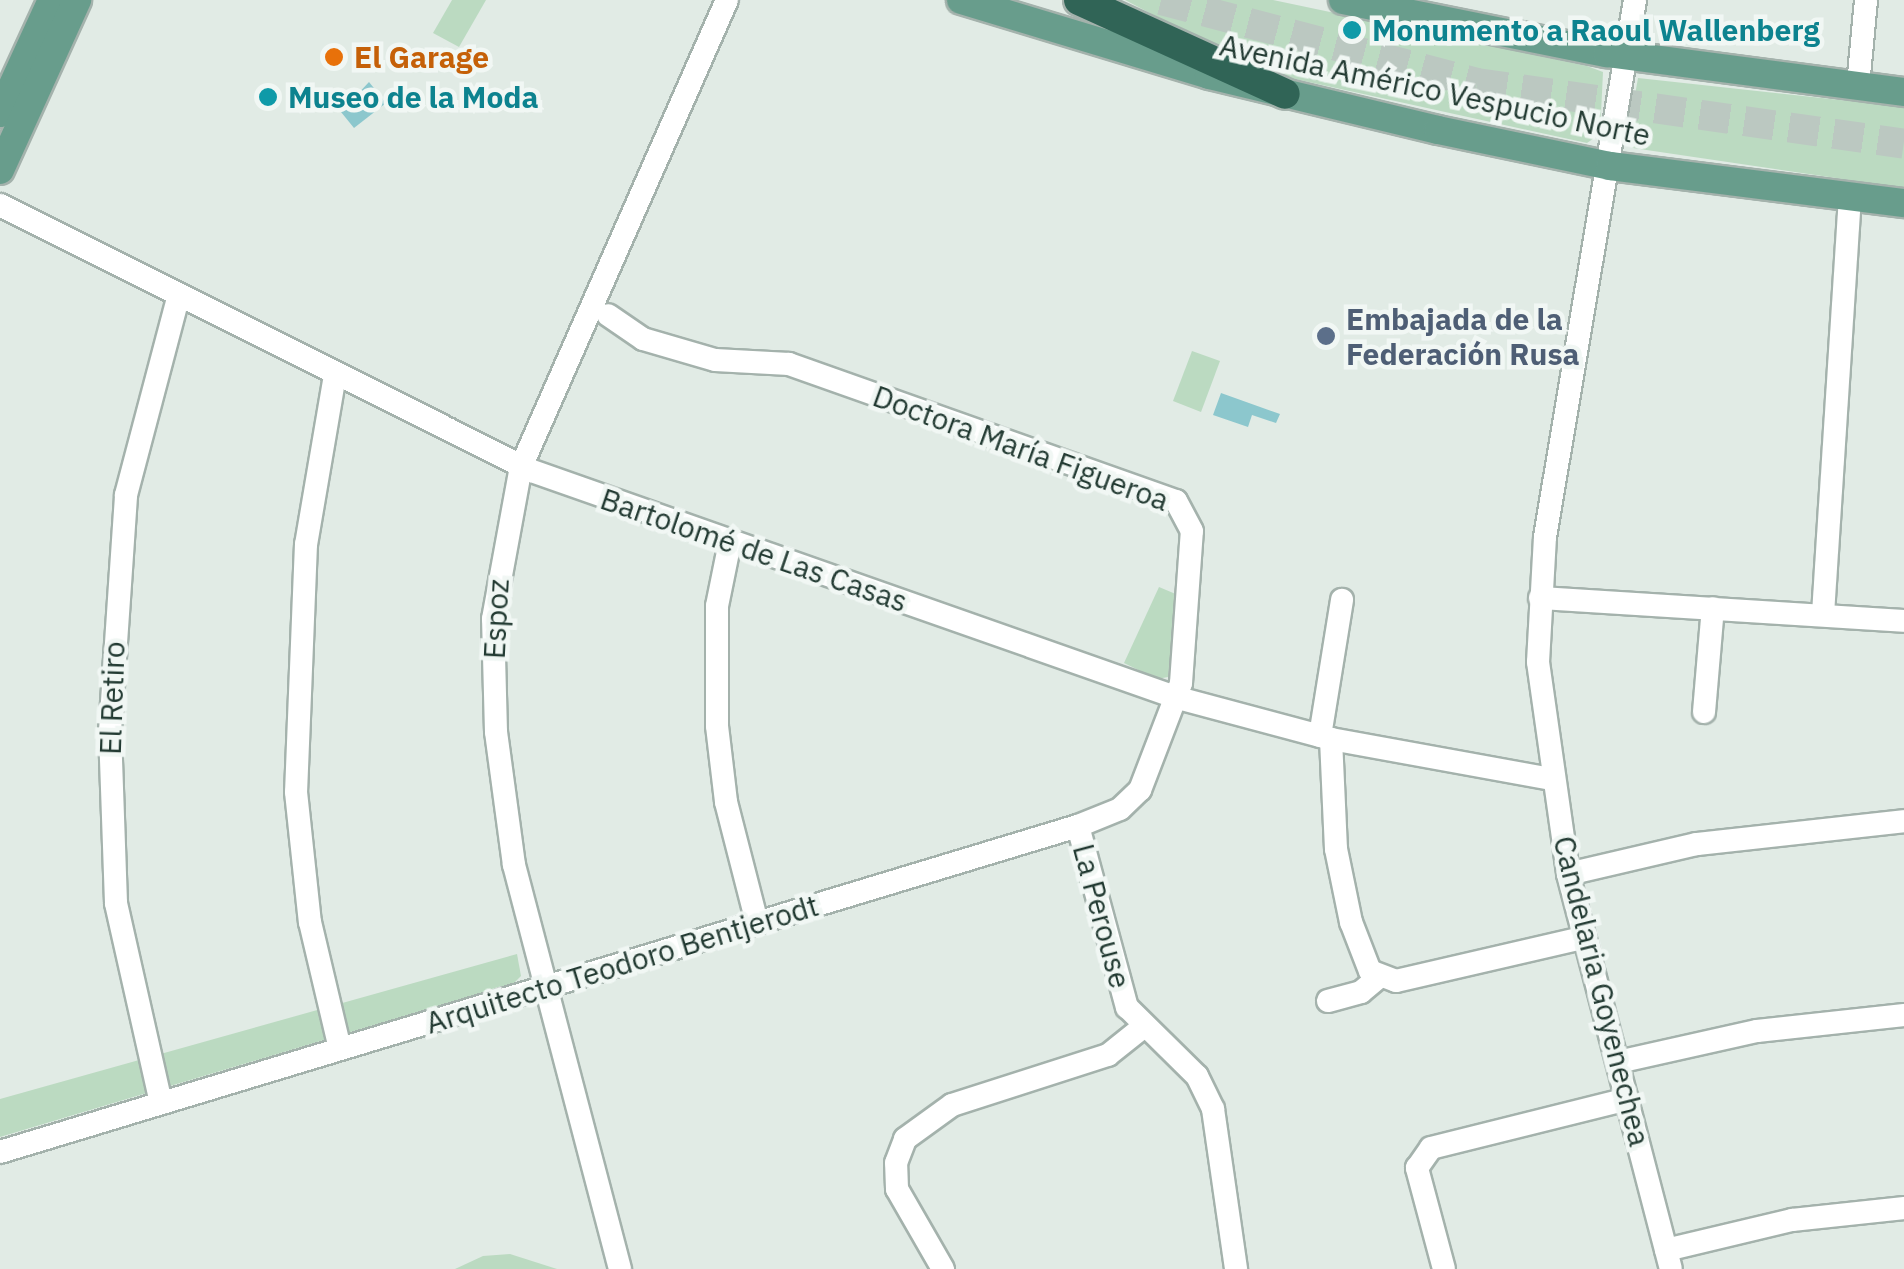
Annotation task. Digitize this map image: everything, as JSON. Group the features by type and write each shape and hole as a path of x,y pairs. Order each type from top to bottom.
{"highway":[{"path":"1079,0 1285,94"}],"main road":[{"path":"0,114 52,0"},
{"path":"0,170 77,0"},
{"name":"Avenida Américo Vespucio Norte","path":"961,0 1285,94 1610,166 1904,204"},
{"path":"1344,0 1628,56 1904,92"}],"street":[{"name":"Espoz","path":"620,1269 545,987 506,821 493,687 498,575 521,467 600,312 727,0"},
{"name":"Candelaria Goyenechea","path":"1636,0 1610,166 1564,411 1540,598 1541,715 1582,938 1668,1260"},
{"path":"1858,86 1866,0"},
{"path":"1823,614 1850,198"},
{"name":"Bartolomé de Las Casas","path":"0,204 521,467 1178,698 1326,738 1551,778"},
{"name":"El Retiro","path":"161,1104 116,903 110,732 126,495 179,296"},
{"name":"Doctora María Figueroa","path":"600,312 630,335 715,360 789,364 1176,502 1192,531 1178,698"},
{"path":"335,374 306,544 296,792 312,936 340,1049"},
{"path":"730,542 717,606 717,726 726,802 758,923"},
{"path":"1540,598 1904,621"},
{"path":"1342,600 1326,738 1342,886 1363,958 1379,977 1396,981 1582,938"},
{"path":"1704,712 1712,608"},
{"name":"Arquitecto Teodoro Bentjerodt","path":"0,1152 1078,826 1120,809 1140,790 1178,698"},
{"path":"1568,874 1698,844 1904,821"},
{"name":"La Perouse","path":"1078,826 1119,990 1142,1028 1205,1088 1236,1269"},
{"path":"1328,1001 1361,992 1379,977"},
{"path":"1618,1062 1757,1032 1904,1016"},
{"path":"943,1269 897,1189 896,1163 906,1139 952,1105 1108,1055 1142,1028"},
{"path":"1444,1269 1420,1184 1422,1157 1446,1144 1628,1100"},
{"path":"1668,1260 1792,1220 1904,1208"}],"green space":[{"path":"452,0 486,0 459,47 433,33"},
{"path":"1125,0 1273,0 1587,66 1603,72 1600,134 1587,143 1263,72"},
{"path":"1638,78 1904,107 1904,188 1633,148 1627,140"},
{"path":"1192,351 1220,361 1201,412 1173,401"},
{"path":"1159,587 1178,595 1168,677 1157,679 1124,663"},
{"path":"517,954 521,976 514,983 0,1137 0,1099"},
{"path":"510,1254 557,1269 455,1269 483,1256"}],"water":[{"path":"369,82 386,103 354,128 341,112"},
{"path":"1221,393 1280,414 1276,423 1252,415 1248,427 1213,415"}],"tunnel":[{"path":"1161,0 1477,83 1904,144"}],"place":[{"name":"Monumento a Raoul Wallenberg","path":"1352,30"},
{"name":"El Garage","path":"334,57"},
{"name":"Museo de la Moda","path":"268,97"},
{"name":"Embajada de la Federación Rusa","path":"1326,336"}]}
